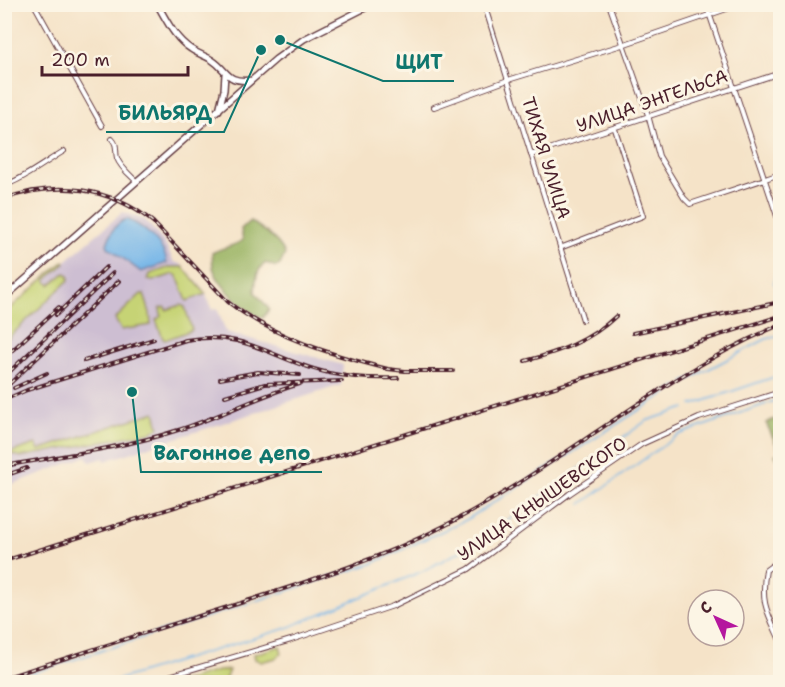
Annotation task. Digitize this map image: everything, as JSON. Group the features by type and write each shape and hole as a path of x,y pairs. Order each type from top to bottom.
{"street":[{"path":"34,4 102,126"},
{"path":"158,4 179,40 200,55 213,60 225,74 233,79 253,80"},
{"path":"4,298 276,59 304,39 373,4"},
{"name":"ТИХАЯ УЛИЦА","path":"484,4 583,320"},
{"path":"609,4 660,156 684,198 690,204 780,174"},
{"path":"706,4 780,225"},
{"path":"434,106 741,4"},
{"name":"УЛИЦА ЭНГЕЛЬСА","path":"531,155 780,73"},
{"path":"219,110 225,74"},
{"path":"224,90 233,98"},
{"path":"561,248 643,216 615,129"},
{"path":"112,139 116,144 117,159 136,181"},
{"path":"4,185 18,182 23,176 64,150"},
{"name":"УЛИЦА КНЫШЕВСКОГО","path":"149,682 291,640 393,606 469,569 569,494 642,444 699,418 780,392"},
{"path":"780,560 766,570 762,589 765,606 780,640"}],"shaded area":[{"path":"123,212 145,220 164,242 174,262 181,264 204,290 212,310 217,308 226,332 343,365 341,385 105,461 104,458 90,462 87,456 5,487 5,313"}],"green space":[{"path":"250,221 275,240 285,254 280,265 276,267 266,263 257,275 255,292 269,309 263,318 233,297 220,281 213,265 212,253 243,240 241,229"},
{"path":"64,261 65,263 46,280 50,285 65,273 69,275 69,280 5,341 5,313"},
{"path":"170,267 183,267 206,294 187,301 177,276 174,274 153,281 148,280 150,274"},
{"path":"141,294 144,294 151,325 121,330 115,319"},
{"path":"181,305 185,307 192,330 165,340 156,320 161,316 160,308 165,307 166,310"},
{"path":"155,412 159,427 152,432 21,457 8,453 36,444 39,450"},
{"path":"780,417 780,452 766,423"},
{"path":"280,646 282,653 276,658 261,662 255,659 254,654"},
{"path":"229,670 224,682 180,682 218,671"}],"water":[{"path":"127,219 152,236 162,249 167,263 141,272 108,247 107,244 114,228"}],"waterway":[{"path":"778,263 779,256"},
{"path":"774,284 776,271"},
{"path":"684,382 766,339 780,336"},
{"path":"692,405 780,375"},
{"path":"4,682 371,564 466,520 677,386"},
{"path":"581,504 678,435 780,399"},
{"path":"110,682 287,628 423,571 474,544 646,421 685,408"}],"railway":[{"path":"4,199 43,190 82,190 101,194 136,210 153,222 228,302 264,325 325,351 388,369 453,371"},
{"path":"56,315 106,267"},
{"path":"4,377 113,273"},
{"path":"4,389 119,281"},
{"path":"633,333 780,302"},
{"path":"4,358 59,307"},
{"path":"525,361 550,354 585,339 616,316"},
{"path":"4,561 780,316"},
{"path":"4,678 315,579 420,538 488,502 693,369 780,325"},
{"path":"4,400 27,390 186,340 208,338 244,343 329,373 364,378 398,378"},
{"path":"84,361 154,339"},
{"path":"220,379 258,372 300,375"},
{"path":"14,388 47,373"},
{"path":"225,396 265,384 342,381"},
{"path":"4,466 155,437 191,426 300,384"},
{"path":"4,476 27,468"}],"place":[{"name":"ЩИТ","path":"280,40"},
{"name":"БИЛЬЯРД","path":"261,50"},
{"name":"Вагонное депо","path":"132,392"}]}
